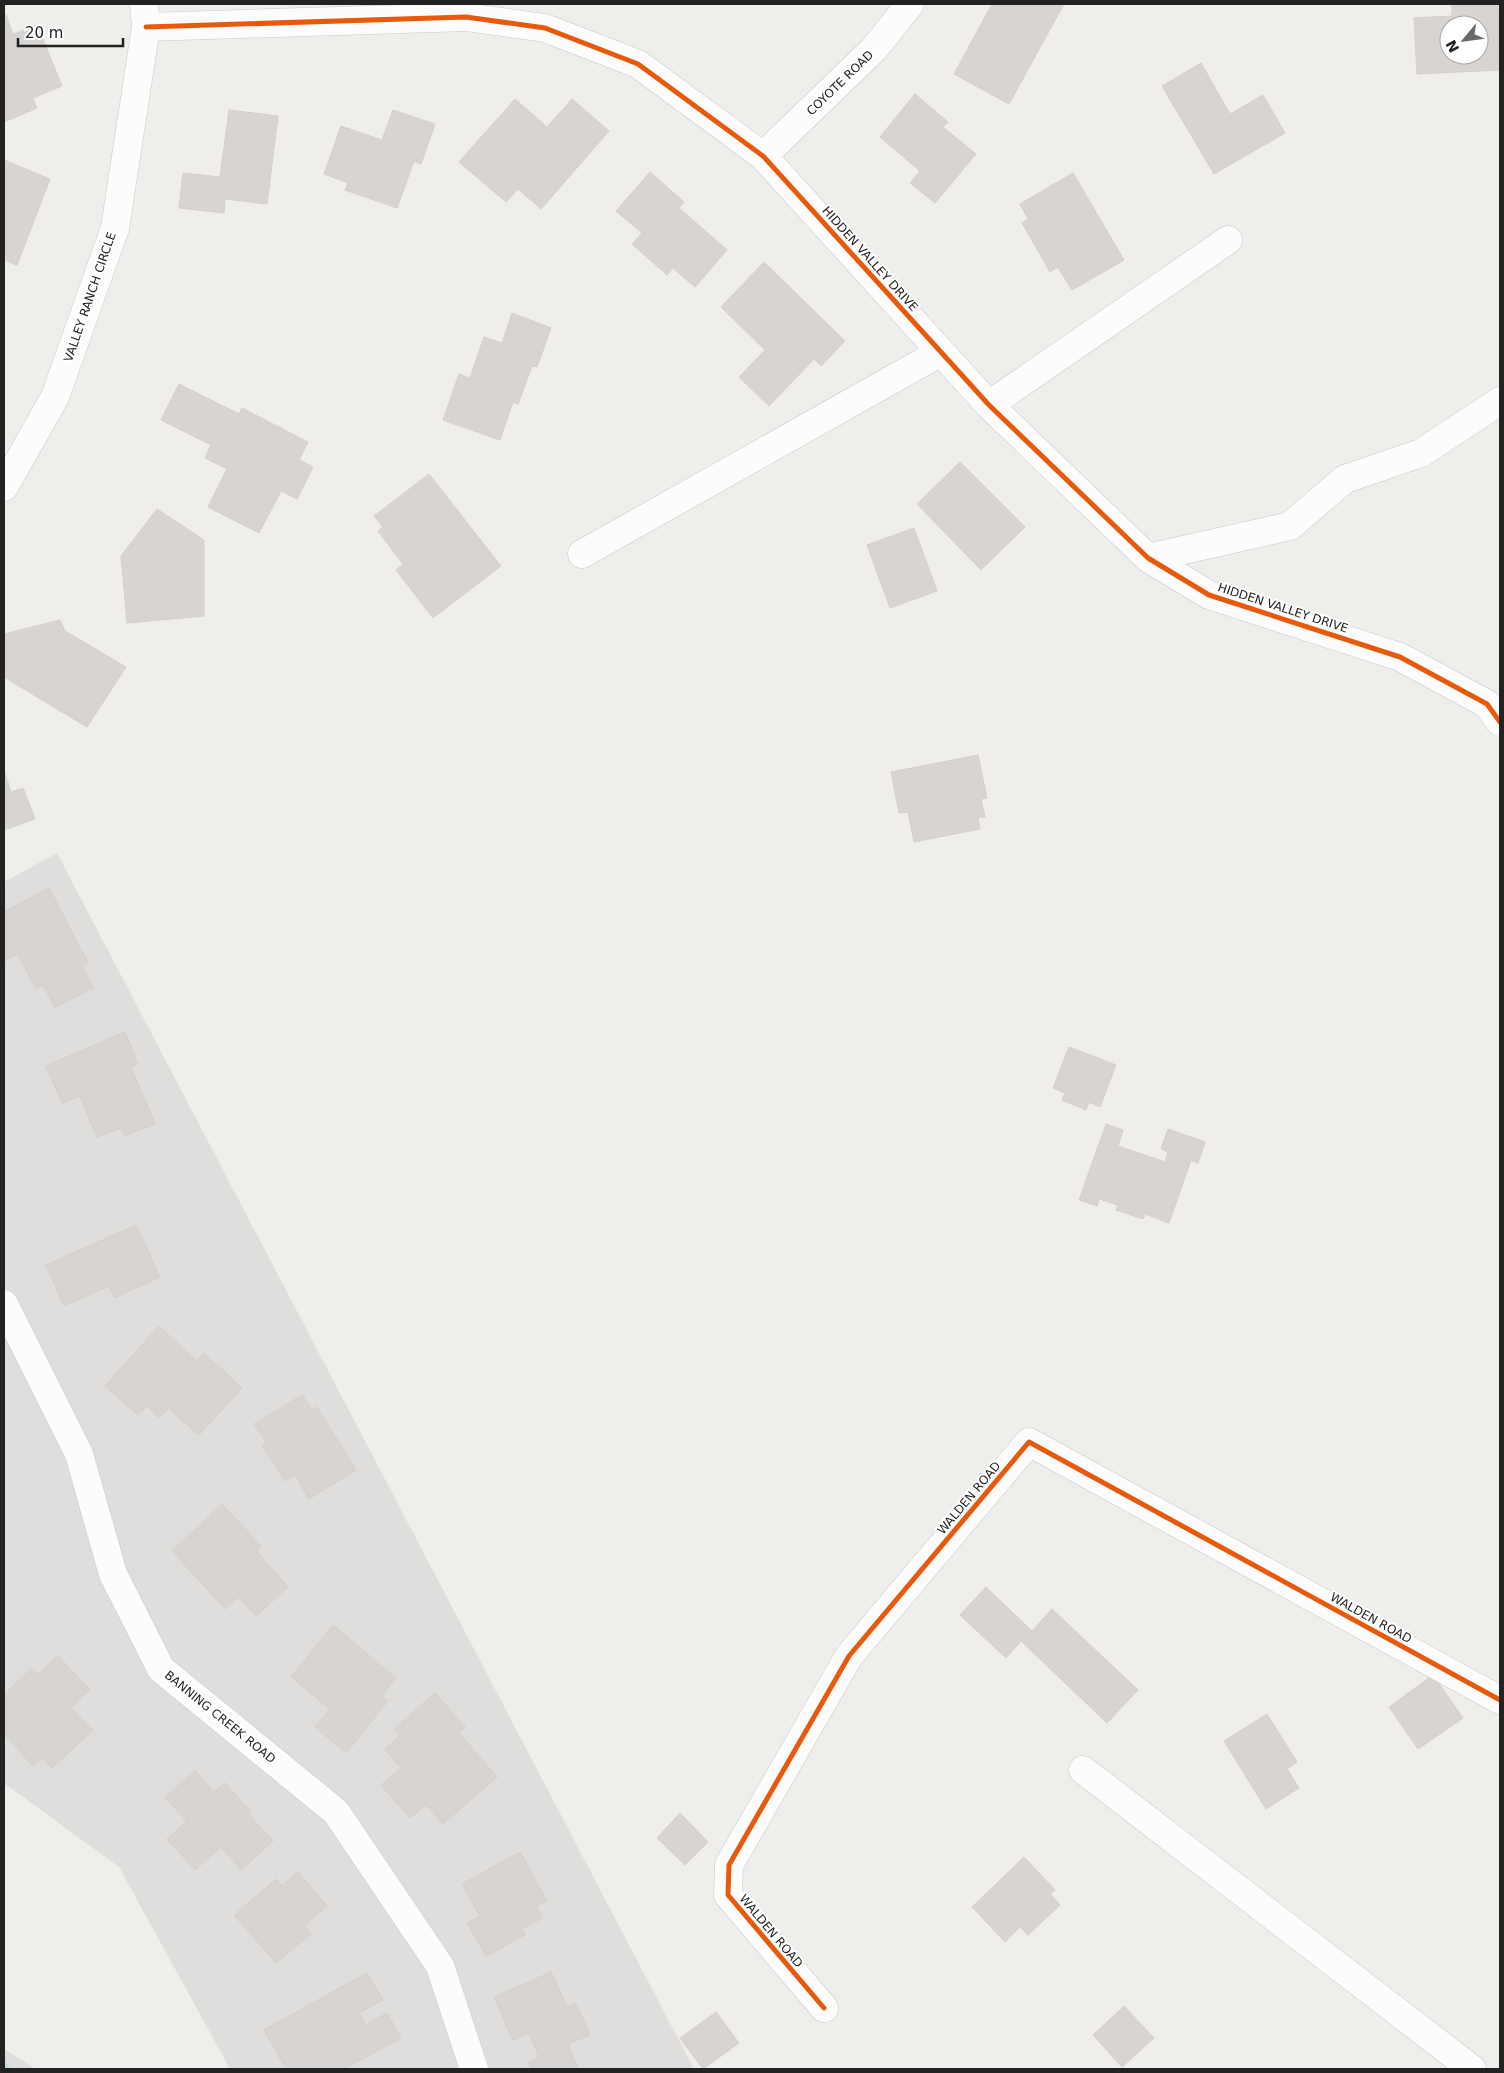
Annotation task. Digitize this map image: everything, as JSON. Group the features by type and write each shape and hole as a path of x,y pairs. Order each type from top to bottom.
{"street":[{"name":"COYOTE ROAD","path":"763,156 874,49 910,4"},
{"name":"HIDDEN VALLEY DRIVE","path":"145,15 466,17 545,28 638,64 763,156 989,405 1148,558 1209,594 1400,657 1487,704 1500,722"},
{"name":"VALLEY RANCH CIRCLE","path":"4,487 55,397 114,228 145,15"},
{"path":"989,405 1228,240"},
{"path":"582,554 941,352"},
{"path":"1148,558 1290,526 1345,479 1421,453 1500,401"},
{"name":"BANNING CREEK ROAD","path":"4,1304 79,1454 113,1574 161,1669 336,1812 440,1966 474,2069"},
{"name":"WALDEN ROAD","path":"824,2008 728,1895 728,1865 849,1656 1029,1442 1500,1700"},
{"path":"1083,1770 1472,2069"}],"shaded area":[{"path":"57,853 694,2069 230,2069 119,1867 4,1783 4,882"},
{"path":"4,2049 36,2069 4,2069"}],"building":[{"path":"992,4 1064,4 1009,104 954,74"},
{"path":"1452,4 1498,4 1500,70 1417,74 1414,18 1439,17 1439,65 1489,65 1489,15 1452,15"},
{"path":"6,15 13,34 37,25 62,86 33,98 37,108 4,122 4,16"},
{"path":"1201,63 1230,114 1263,95 1285,133 1214,174 1162,86"},
{"path":"915,94 948,122 943,127 976,154 935,203 910,183 920,171 880,137"},
{"path":"515,99 547,127 572,99 609,131 541,209 518,189 506,202 459,162"},
{"path":"229,110 278,116 267,204 225,199 224,213 179,208 183,173 220,177"},
{"path":"393,110 435,124 421,164 414,161 397,208 345,190 348,183 324,174 341,126 382,140"},
{"path":"4,160 50,179 17,265 4,260"},
{"path":"650,172 684,202 679,208 727,250 695,287 673,268 667,275 632,244 642,233 616,211"},
{"path":"1073,173 1124,260 1072,290 1058,267 1050,272 1022,223 1028,219 1020,204"},
{"path":"764,262 845,341 821,366 814,359 769,406 739,377 765,350 721,307"},
{"path":"512,313 551,328 537,367 532,366 518,404 513,402 500,440 443,420 459,374 470,378 484,337 502,343"},
{"path":"179,384 239,414 242,408 308,442 299,460 313,467 297,499 281,491 259,533 208,507 227,469 205,458 211,445 161,420"},
{"path":"960,462 1025,527 981,570 917,504"},
{"path":"429,474 501,566 433,618 396,570 403,564 378,531 383,527 374,516"},
{"path":"157,509 204,540 204,616 127,623 121,556"},
{"path":"914,528 937,591 890,608 867,545"},
{"path":"60,620 65,631 126,667 87,727 4,677 4,634"},
{"path":"978,755 987,798 981,799 985,817 978,818 980,829 914,842 908,812 899,813 891,772"},
{"path":"4,770 11,792 23,788 35,819 4,830"},
{"path":"49,888 88,963 82,966 93,988 55,1007 43,985 36,989 18,954 4,961 4,912"},
{"path":"125,1032 138,1064 131,1067 155,1124 124,1136 121,1128 97,1137 80,1096 62,1103 46,1066"},
{"path":"1069,1047 1116,1065 1100,1107 1089,1102 1086,1110 1062,1100 1065,1093 1053,1088"},
{"path":"1106,1124 1123,1130 1118,1146 1165,1162 1168,1152 1161,1149 1168,1129 1205,1142 1198,1163 1191,1160 1169,1223 1145,1214 1143,1219 1116,1210 1118,1205 1099,1199 1097,1206 1079,1200"},
{"path":"136,1225 160,1277 114,1298 109,1286 64,1306 46,1265"},
{"path":"159,1326 197,1361 204,1353 242,1388 199,1435 168,1408 159,1418 147,1406 138,1415 105,1386"},
{"path":"302,1395 312,1410 317,1407 356,1470 309,1499 295,1475 285,1481 262,1445 266,1442 254,1424"},
{"path":"222,1504 261,1546 256,1551 288,1587 256,1616 238,1597 225,1609 172,1551"},
{"path":"986,1587 1032,1631 1052,1609 1138,1690 1107,1723 1021,1641 1006,1658 960,1615"},
{"path":"333,1625 396,1678 382,1695 388,1701 346,1753 315,1727 330,1709 291,1677"},
{"path":"58,1656 90,1690 71,1708 93,1730 52,1768 42,1758 33,1766 4,1734 4,1695 31,1669 37,1675"},
{"path":"1433,1675 1463,1718 1418,1749 1389,1707"},
{"path":"435,1693 465,1727 459,1733 497,1777 443,1824 426,1805 410,1818 381,1785 401,1768 385,1749 400,1736 394,1729"},
{"path":"1267,1714 1297,1762 1287,1769 1299,1788 1266,1809 1224,1741"},
{"path":"195,1770 214,1792 225,1783 251,1812 249,1815 273,1841 241,1870 221,1847 195,1870 167,1839 187,1821 165,1798"},
{"path":"680,1813 708,1842 685,1865 657,1838"},
{"path":"520,1852 547,1901 536,1906 542,1918 522,1929 525,1935 486,1956 467,1923 480,1916 462,1884"},
{"path":"1024,1857 1055,1890 1050,1894 1060,1905 1028,1935 1020,1927 1005,1942 972,1907"},
{"path":"298,1872 327,1906 304,1926 311,1934 276,1963 234,1915 276,1879 282,1886"},
{"path":"551,1972 567,2007 576,2003 590,2035 568,2044 578,2069 532,2069 528,2062 539,2057 529,2033 513,2040 494,1997"},
{"path":"367,1973 383,2000 359,2013 366,2025 387,2013 401,2038 344,2069 286,2069 264,2030"},
{"path":"1124,2006 1154,2038 1122,2067 1093,2035"},
{"path":"716,2012 739,2043 703,2069 680,2038"}],"cycle path":[{"path":"146,27 466,17 545,28 638,64 763,156 989,405 1148,558 1209,595 1400,657 1487,704 1500,722"},
{"path":"824,2008 728,1895 729,1865 849,1656 1029,1442 1500,1700"}]}
